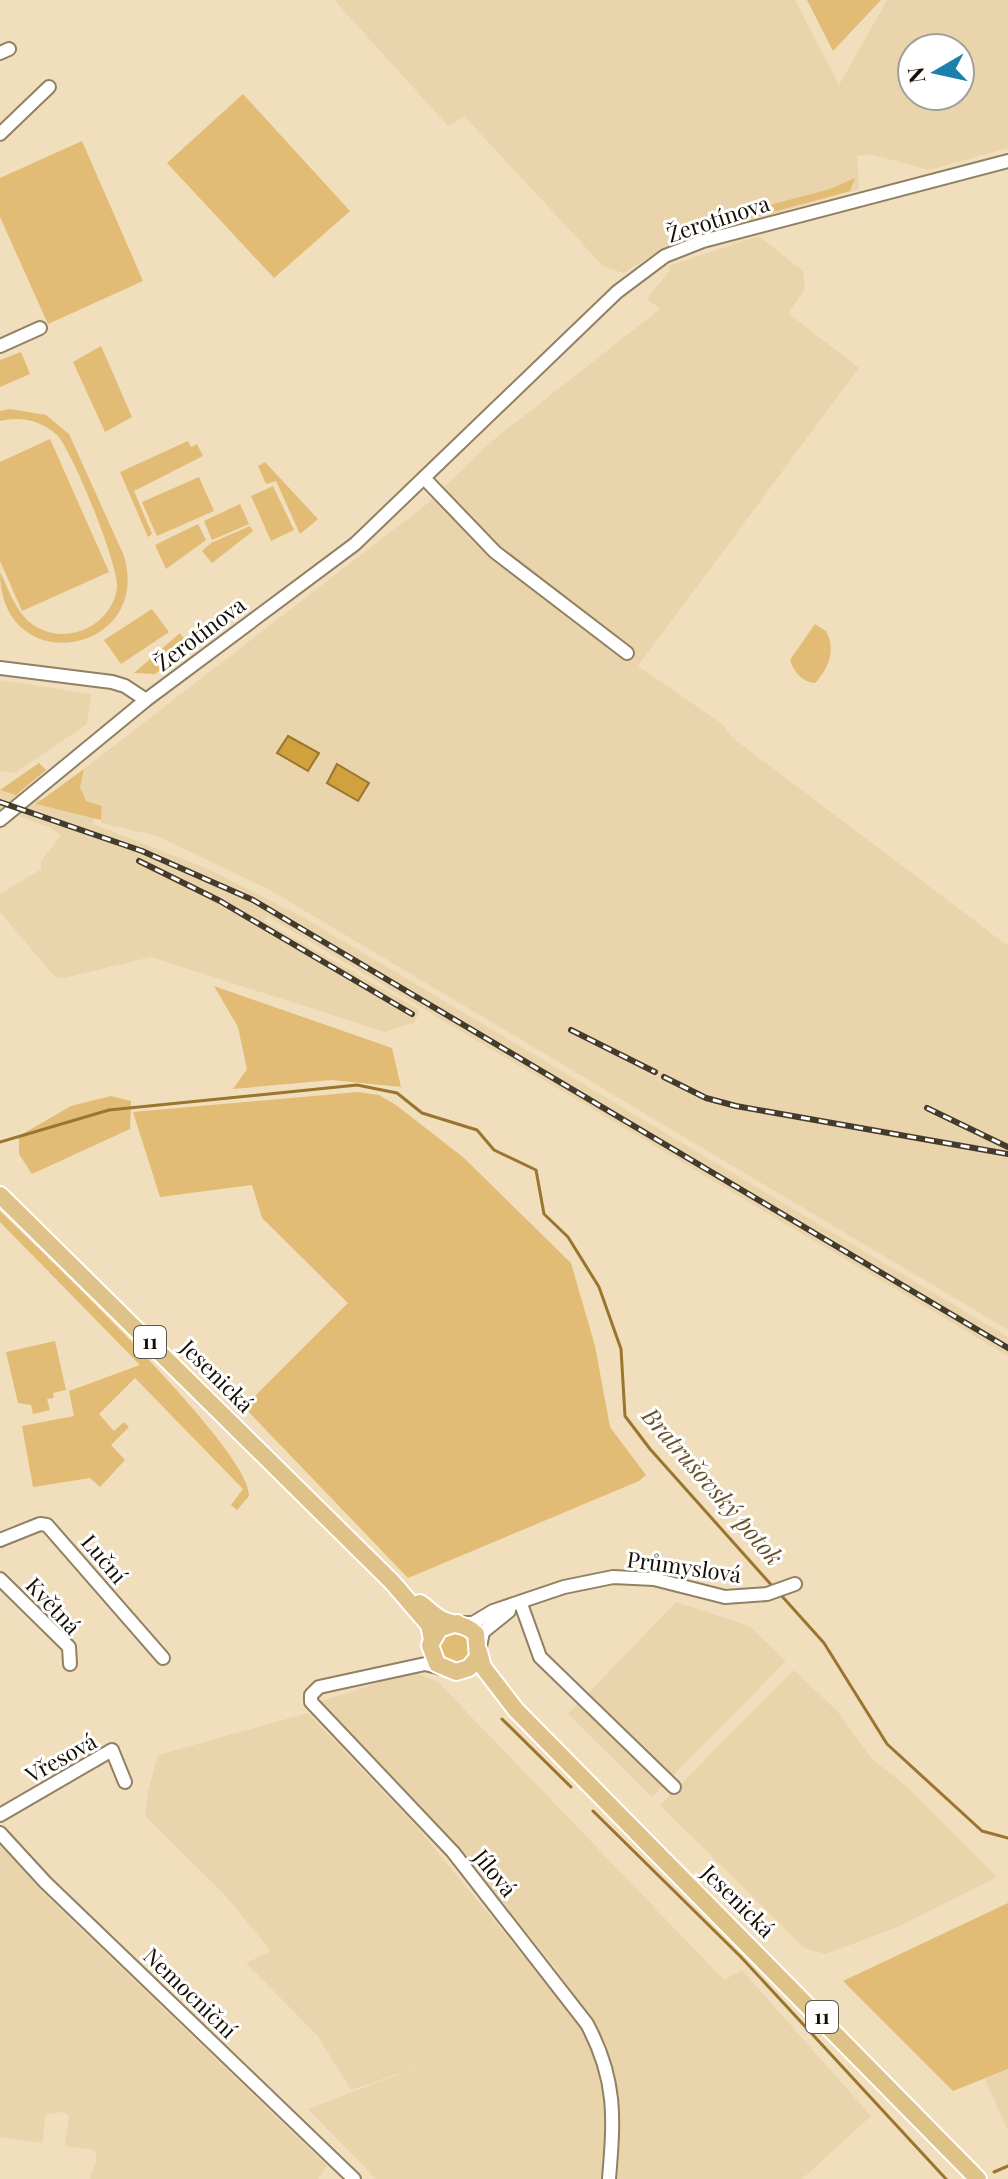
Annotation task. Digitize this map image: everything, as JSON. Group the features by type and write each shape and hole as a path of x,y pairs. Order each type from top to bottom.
{"main road":[{"name":"Jesenická","path":"3,1196 392,1582 429,1625 432,1655 449,1670 475,1676 516,1710 978,2179"},
{"name":"Jesenická","path":"392,1582 441,1619 459,1623 476,1634 483,1667 516,1710"},
{"path":"432,1640 444,1625 459,1623"},
{"path":"449,1670 473,1665 480,1649"},
{"name":"Jesenická","path":"928,2125 989,2179"}],"street":[{"path":"0,134 49,87"},
{"name":"Žerotínova","path":"0,820 146,700 355,544 617,292 665,256 715,238 1008,161"},
{"path":"0,346 40,328"},
{"path":"424,478 495,552 627,653"},
{"path":"0,668 112,682 125,686 146,700"},
{"name":"Luční","path":"0,1540 40,1524 47,1525 163,1658"},
{"name":"Průmyslová","path":"459,1623 473,1623 493,1611 564,1587 632,1576 725,1597 767,1594 790,1586"},
{"name":"Květná","path":"0,1579 69,1647 70,1664"},
{"path":"521,1604 540,1657 674,1787"},
{"name":"Průmyslová","path":"480,1649 487,1628 521,1604"},
{"name":"Jílová","path":"384,1673 424,1655 432,1640"},
{"name":"Jílová","path":"449,1670 425,1664 319,1687 311,1695 311,1702 453,1852 587,2024 600,2049 612,2088 609,2179"},
{"name":"Vřesová","path":"0,1815 112,1750 125,1782"},
{"name":"Nemocniční","path":"0,1833 45,1882 354,2179"},
{"path":"334,2179 343,2167"}],"shaded area":[{"path":"334,0 795,0 839,85 887,0 1008,0 1008,148 929,170 870,154 857,156 859,189 669,244 624,273 604,267 464,116 449,127"},
{"path":"807,0 881,0 833,51"},
{"path":"243,94 350,211 274,278 167,163"},
{"path":"82,141 143,281 48,324 0,217 0,178"},
{"path":"855,178 850,191 711,229 705,222 830,189"},
{"path":"759,236 803,271 805,289 788,313 859,368 638,666 722,724 733,738 1008,946 1008,1330 270,890 157,836 101,823 102,807 86,801 80,787 84,769 428,503 492,441 660,309 647,299 670,270 668,266"},
{"path":"101,346 132,417 105,432 73,362"},
{"path":"21,352 30,374 0,387 0,360"},
{"path":"10,409 46,415 69,434 124,556 127,590 117,616 98,633 73,642 47,641 23,629 7,607 0,572 27,620 40,629 68,634 81,631 105,615 113,603 116,576 94,510 64,445 51,430 37,423 23,419 0,421 0,411"},
{"path":"50,439 109,572 22,611 0,561 0,462"},
{"path":"188,441 191,447 197,444 203,456 134,491 152,534 148,537 120,472"},
{"path":"265,462 318,519 300,534 276,481 266,484 258,466"},
{"path":"199,477 214,511 157,536 142,502"},
{"path":"273,486 294,530 271,541 251,496"},
{"path":"240,504 249,524 212,540 204,521"},
{"path":"198,524 206,540 166,569 155,545"},
{"path":"250,526 253,531 212,563 202,551 211,543"},
{"path":"152,609 169,632 121,664 104,640"},
{"path":"815,624 826,631 831,652 824,671 815,683 799,676 790,660"},
{"path":"180,633 191,648 155,674 134,673"},
{"path":"0,680 91,694 87,724 15,773 0,771"},
{"path":"288,736 319,753 308,771 277,753"},
{"path":"39,763 46,770 16,795 0,790"},
{"path":"337,764 369,783 358,801 327,783"},
{"path":"84,769 80,787 86,801 102,806 101,820 36,804"},
{"path":"0,790 95,813 93,824 206,868 301,916 1008,1337 1008,1356 267,916 264,921 420,1010 415,1022 385,1032 151,957 64,978 55,977 0,912 0,894 41,869 41,861 61,836 51,828 0,809"},
{"path":"214,986 392,1048 401,1087 332,1080 233,1089 247,1069 238,1027"},
{"path":"358,1092 379,1095 396,1105 464,1158 571,1263 595,1346 610,1427 646,1475 639,1481 408,1578 244,1407 348,1303 262,1218 252,1185 160,1197 133,1112"},
{"path":"111,1096 131,1101 130,1129 32,1174 19,1154 19,1136 71,1106"},
{"path":"0,1211 98,1307 183,1397 217,1438 241,1473 249,1496 237,1510 231,1505 243,1489 135,1378 99,1414 114,1431 124,1422 129,1427 111,1445 125,1460 100,1487 90,1478 33,1487 22,1426 74,1416 69,1391 140,1365 0,1222"},
{"path":"55,1341 66,1390 53,1393 54,1398 47,1399 50,1410 33,1414 31,1405 18,1403 6,1352"},
{"path":"676,1602 749,1626 786,1661 652,1797 568,1714"},
{"path":"455,1631 467,1636 472,1648 467,1660 455,1665 443,1660 438,1648 443,1636"},
{"path":"794,1670 838,1712 871,1758 906,1786 997,1877 897,1927 826,1954 804,1948 660,1805"},
{"path":"412,1672 437,1681 724,1980 742,1970 871,2116 802,2179 376,2179 308,2109 423,2065 351,2090 317,2035 246,1963 271,1951 223,1893 145,1816 158,1755 308,1713 416,1826 552,1991 573,1995 555,1967 445,1833 319,1702"},
{"path":"0,1844 38,1888 327,2166 318,2179 90,2179 97,2158 94,2150 65,2146 69,2116 62,2112 46,2114 42,2143 0,2137"},
{"path":"1008,1903 1008,2069 953,2091 843,1981"},
{"path":"1008,2069 1008,2131 985,2079"}],"waterway":[{"name":"Bratrušovský potok","path":"0,1142 109,1110 357,1085 397,1093 422,1113 477,1130 494,1150 536,1170 544,1214 568,1237 599,1287 621,1349 625,1416 650,1449 774,1588"},
{"name":"Bratrušovský potok","path":"780,1594 824,1643 887,1744 982,1831 1008,1838"},
{"path":"502,1719 571,1787"},
{"path":"593,1811 741,1957 946,2179"},
{"path":"994,2172 1008,2166"}],"railway":[{"path":"0,802 142,851 253,900 1008,1348"},
{"path":"139,861 220,901 412,1014"},
{"path":"571,1030 655,1072"},
{"path":"664,1077 706,1098 736,1106 1008,1154"},
{"path":"927,1108 1008,1147"}]}
